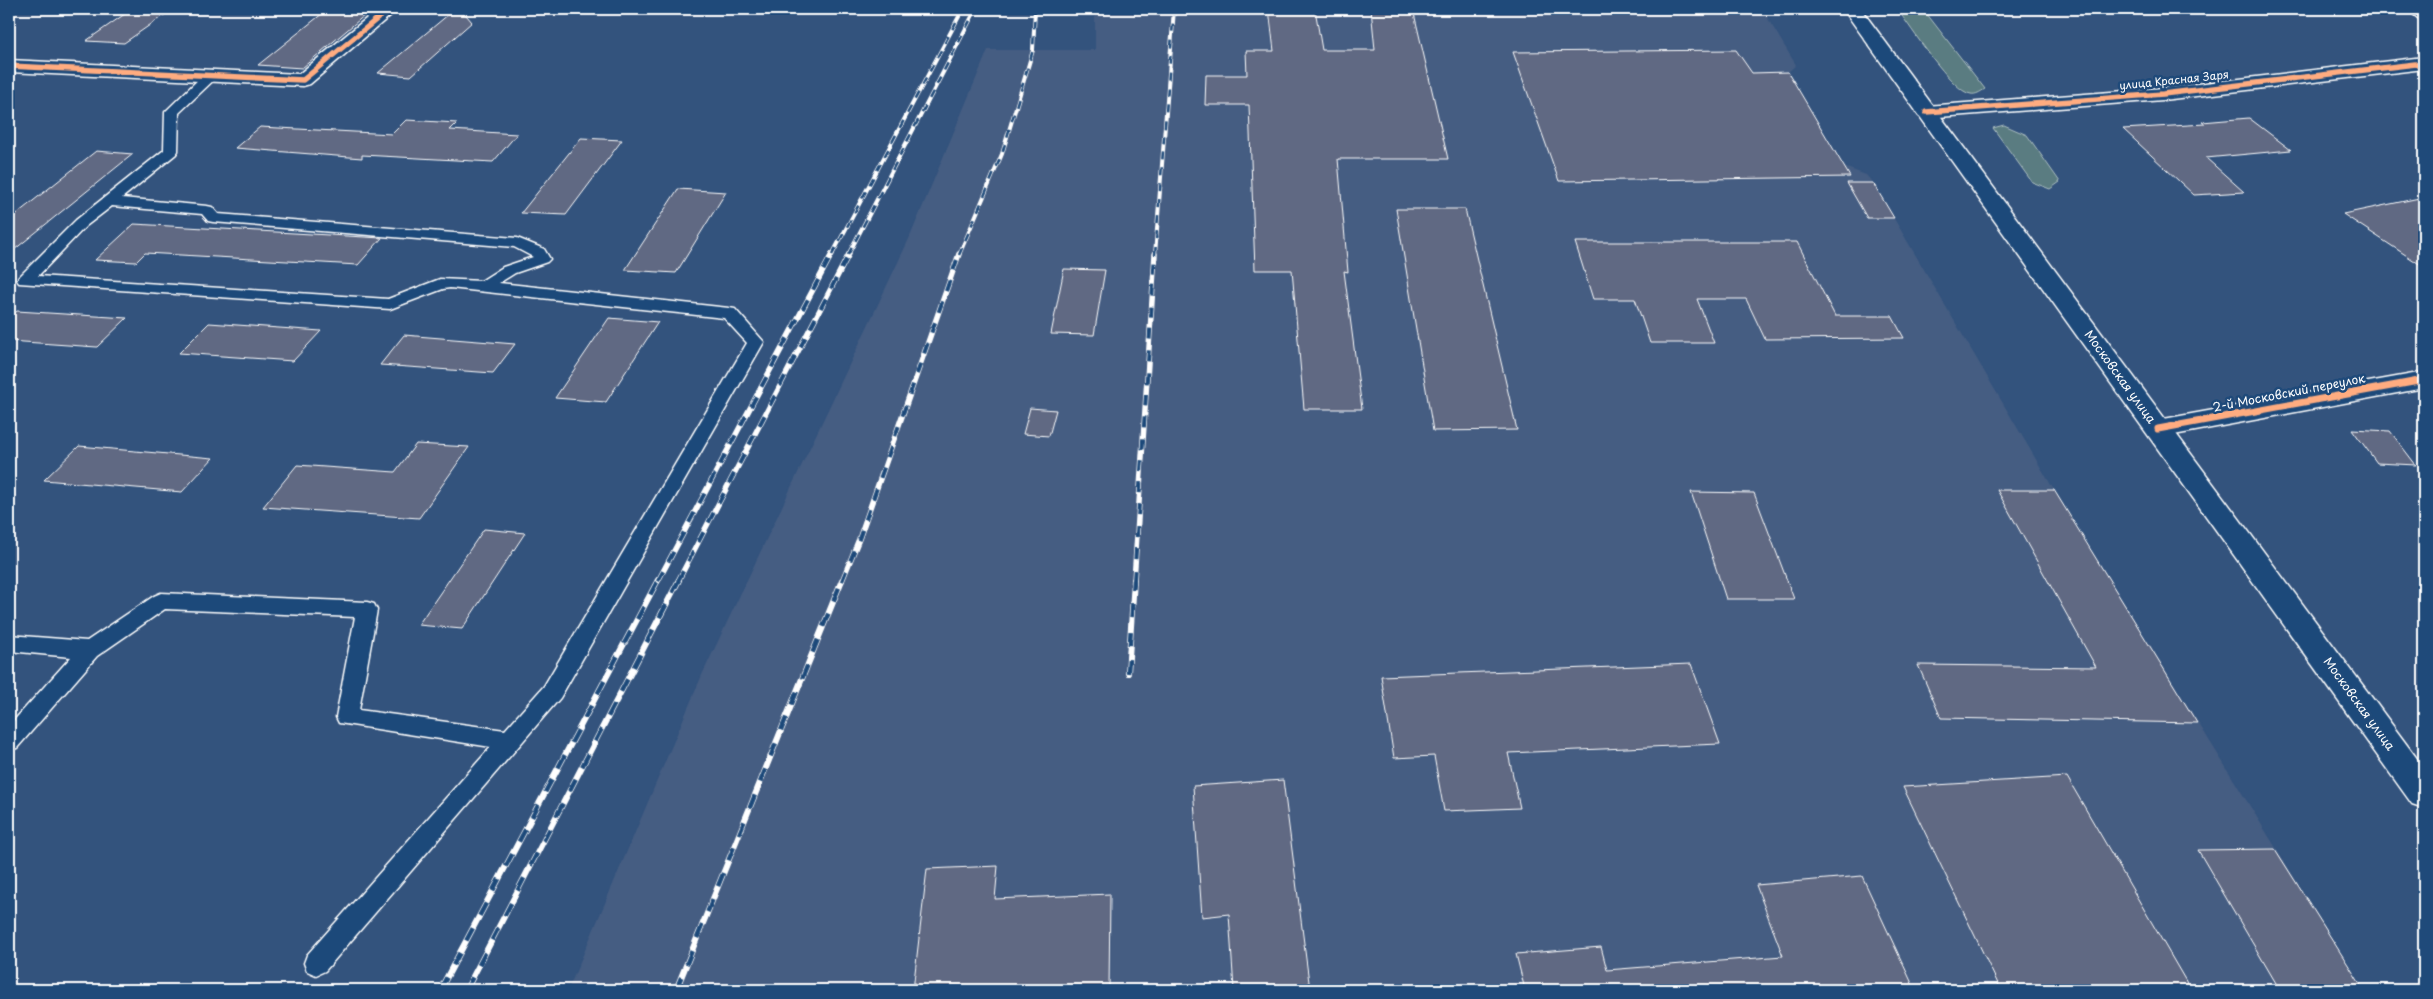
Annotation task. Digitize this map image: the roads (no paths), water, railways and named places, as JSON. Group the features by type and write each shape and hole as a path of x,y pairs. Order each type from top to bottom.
{"street":[{"path":"9,66 212,74 303,80 388,9"},
{"name":"Московская улица","path":"1852,9 2424,794"},
{"path":"2416,9 2424,14"},
{"name":"улица Красная Заря","path":"1926,112 2163,94 2424,63"},
{"name":"2-й Московский переулок","path":"2158,429 2424,380"}],"lane":[{"path":"212,74 172,112 171,150 82,223 25,280 390,304 440,284 485,286 729,313 756,342 552,692 316,962"},
{"path":"110,200 206,210 213,218 518,243 539,252 542,259 509,270 485,286"},
{"path":"9,741 90,650 161,601 367,610 347,717 510,740"},
{"path":"9,643 90,650"}],"railway":[{"path":"832,255 963,9"},
{"path":"848,255 976,9"},
{"path":"959,255 1002,154 1033,50 1035,9"},
{"path":"1155,255 1174,9"},
{"path":"658,581 832,254"},
{"path":"678,581 849,254"},
{"path":"842,581 859,539 959,254"},
{"path":"1134,581 1155,254"},
{"path":"440,990 658,580"},
{"path":"466,990 679,580"},
{"path":"676,990 842,580"},
{"path":"1128,673 1134,580"}]}
